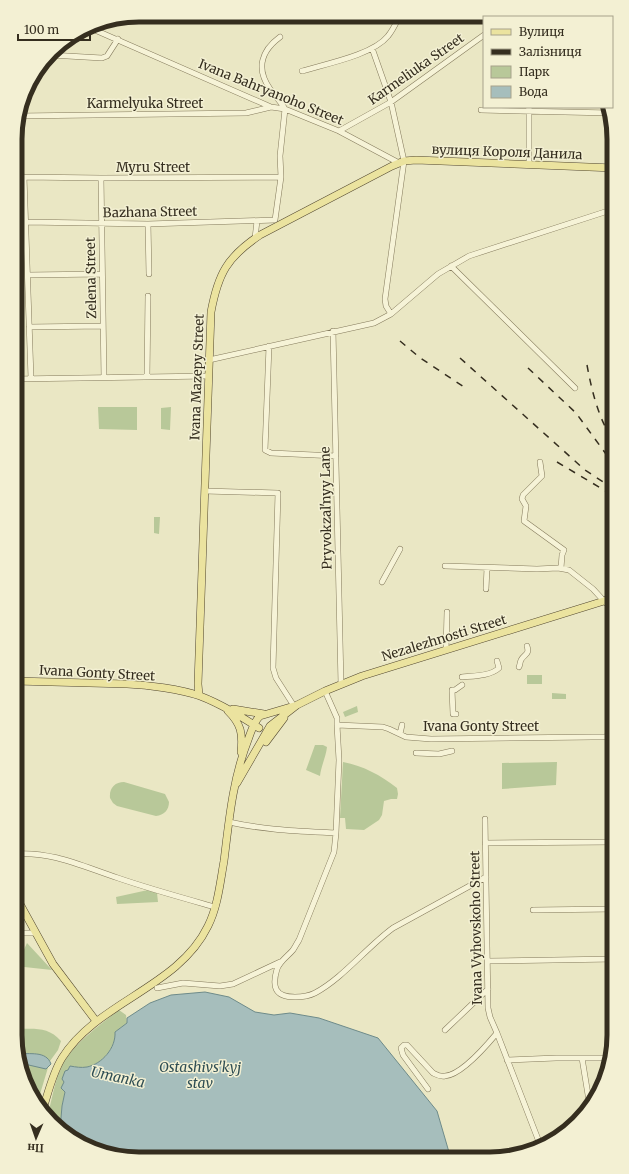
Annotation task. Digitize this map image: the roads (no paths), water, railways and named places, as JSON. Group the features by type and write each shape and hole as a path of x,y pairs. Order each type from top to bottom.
{"main road":[{"name":"вулиця Короля Данила","path":"402,162 416,160 607,168"},
{"name":"Ivana Mazepy Street","path":"199,695 198,682 209,360 211,312 214,292 222,273 231,259 244,246 256,238 402,162"},
{"name":"Nezalezhnosti Street","path":"264,714 294,706 325,691 362,676 607,600"},
{"name":"Ivana Gonty Street","path":"22,681 140,685 199,695 257,724"},
{"name":"Ivana Gonty Street","path":"223,706 264,714"},
{"name":"Ivana Gonty Street","path":"223,706 235,718 241,730 241,757"},
{"name":"Nezalezhnosti Street","path":"235,787 270,726 294,706"},
{"name":"Nezalezhnosti Street","path":"253,757 294,706"},
{"path":"264,714 270,719 270,726 265,729 257,724 260,716 264,714"},
{"name":"Nezalezhnosti Street","path":"45,1104 54,1074 62,1058 72,1045 96,1021 161,977 187,956 203,936 212,917 219,890 229,822 241,757 257,724"},
{"path":"22,908 53,964 96,1021"}],"street":[{"path":"302,71 358,55 372,48 388,36 396,22"},
{"name":"Ivana Bahryanoho Street","path":"96,30 271,107 285,109 339,132 402,162"},
{"name":"Karmeliuka Street","path":"339,132 391,102 483,36"},
{"path":"280,37 270,44 264,53 262,64 264,75 270,89 285,109 280,156 281,177"},
{"path":"58,55 102,58 108,56 118,39"},
{"path":"372,48 391,102 402,162 385,300 386,306 391,314"},
{"name":"Karmelyuka Street","path":"25,116 246,113 271,107"},
{"path":"482,110 604,113"},
{"path":"529,110 529,164"},
{"path":"24,177 31,378"},
{"name":"Myru Street","path":"24,177 281,177"},
{"name":"Bazhana Street","path":"26,222 148,224 275,220 281,177"},
{"name":"Zelena Street","path":"101,178 104,377"},
{"path":"209,360 374,323 391,314 423,286 451,266 469,256 607,211"},
{"path":"256,238 257,221"},
{"path":"148,224 149,274"},
{"path":"451,266 575,388"},
{"path":"28,275 102,274"},
{"path":"147,377 148,296"},
{"path":"29,327 103,326"},
{"name":"Pryvokzalʹnyy Lane","path":"333,332 341,684"},
{"path":"269,346 266,450 271,453 336,456"},
{"path":"22,379 209,376"},
{"path":"540,462 542,476 523,495 522,499 526,506 524,521 564,550 561,568"},
{"path":"205,490 278,493 273,668 276,678 294,706"},
{"path":"382,582 400,549"},
{"path":"445,566 488,568 561,568 569,570 593,589 604,602"},
{"path":"486,589 488,568"},
{"path":"446,612 446,650"},
{"path":"519,667 521,660 526,655 528,649 527,646"},
{"path":"462,677 484,674 496,670 499,668 497,661"},
{"path":"456,714 453,714 452,690 456,690 462,685"},
{"path":"325,691 337,718 339,760 334,852 299,940 294,949 281,962 277,969 275,985 277,992 283,996 290,997 316,993 344,971 393,928 486,877"},
{"path":"400,734 402,725"},
{"name":"Ivana Gonty Street","path":"337,726 383,727 406,737 431,739 607,736"},
{"path":"416,753 439,754 452,751"},
{"name":"Ivana Vyhovskoho Street","path":"485,819 488,989 490,1016 539,1141"},
{"path":"229,822 242,822 282,830 336,832"},
{"path":"486,842 607,842"},
{"path":"22,854 37,854 67,860 119,878 215,907"},
{"path":"533,910 607,909"},
{"path":"22,933 36,933"},
{"path":"488,962 607,959"},
{"path":"157,988 183,983 226,986 281,962"},
{"path":"445,1030 488,989"},
{"path":"428,1089 403,1055 401,1048 404,1045 407,1045 433,1073 438,1076 447,1076 467,1064 497,1033"},
{"path":"582,1058 588,1098"},
{"path":"507,1060 605,1058"}],"water":[{"name":"Ostashivs'kyj stav","path":"205,992 229,997 255,1012 274,1015 290,1013 319,1018 378,1038 437,1111 449,1152 139,1152 109,1148 94,1143 68,1128 61,1122 65,1092 61,1088 64,1082 62,1079 65,1071 68,1070 70,1066 87,1067 98,1063 111,1049 115,1038 115,1032 127,1023 127,1018 150,1003 171,995"},
{"path":"23,1053 37,1054 45,1057 51,1064 46,1069 26,1064"}],"railway":[{"path":"400,341 419,357 464,387"},
{"path":"460,358 585,470 607,484"},
{"path":"587,365 593,394 600,415 607,429"},
{"path":"528,368 576,413 607,455"},
{"path":"557,462 607,492"}],"water label":[{"name":"Umanka","path":"118,1077"}]}
